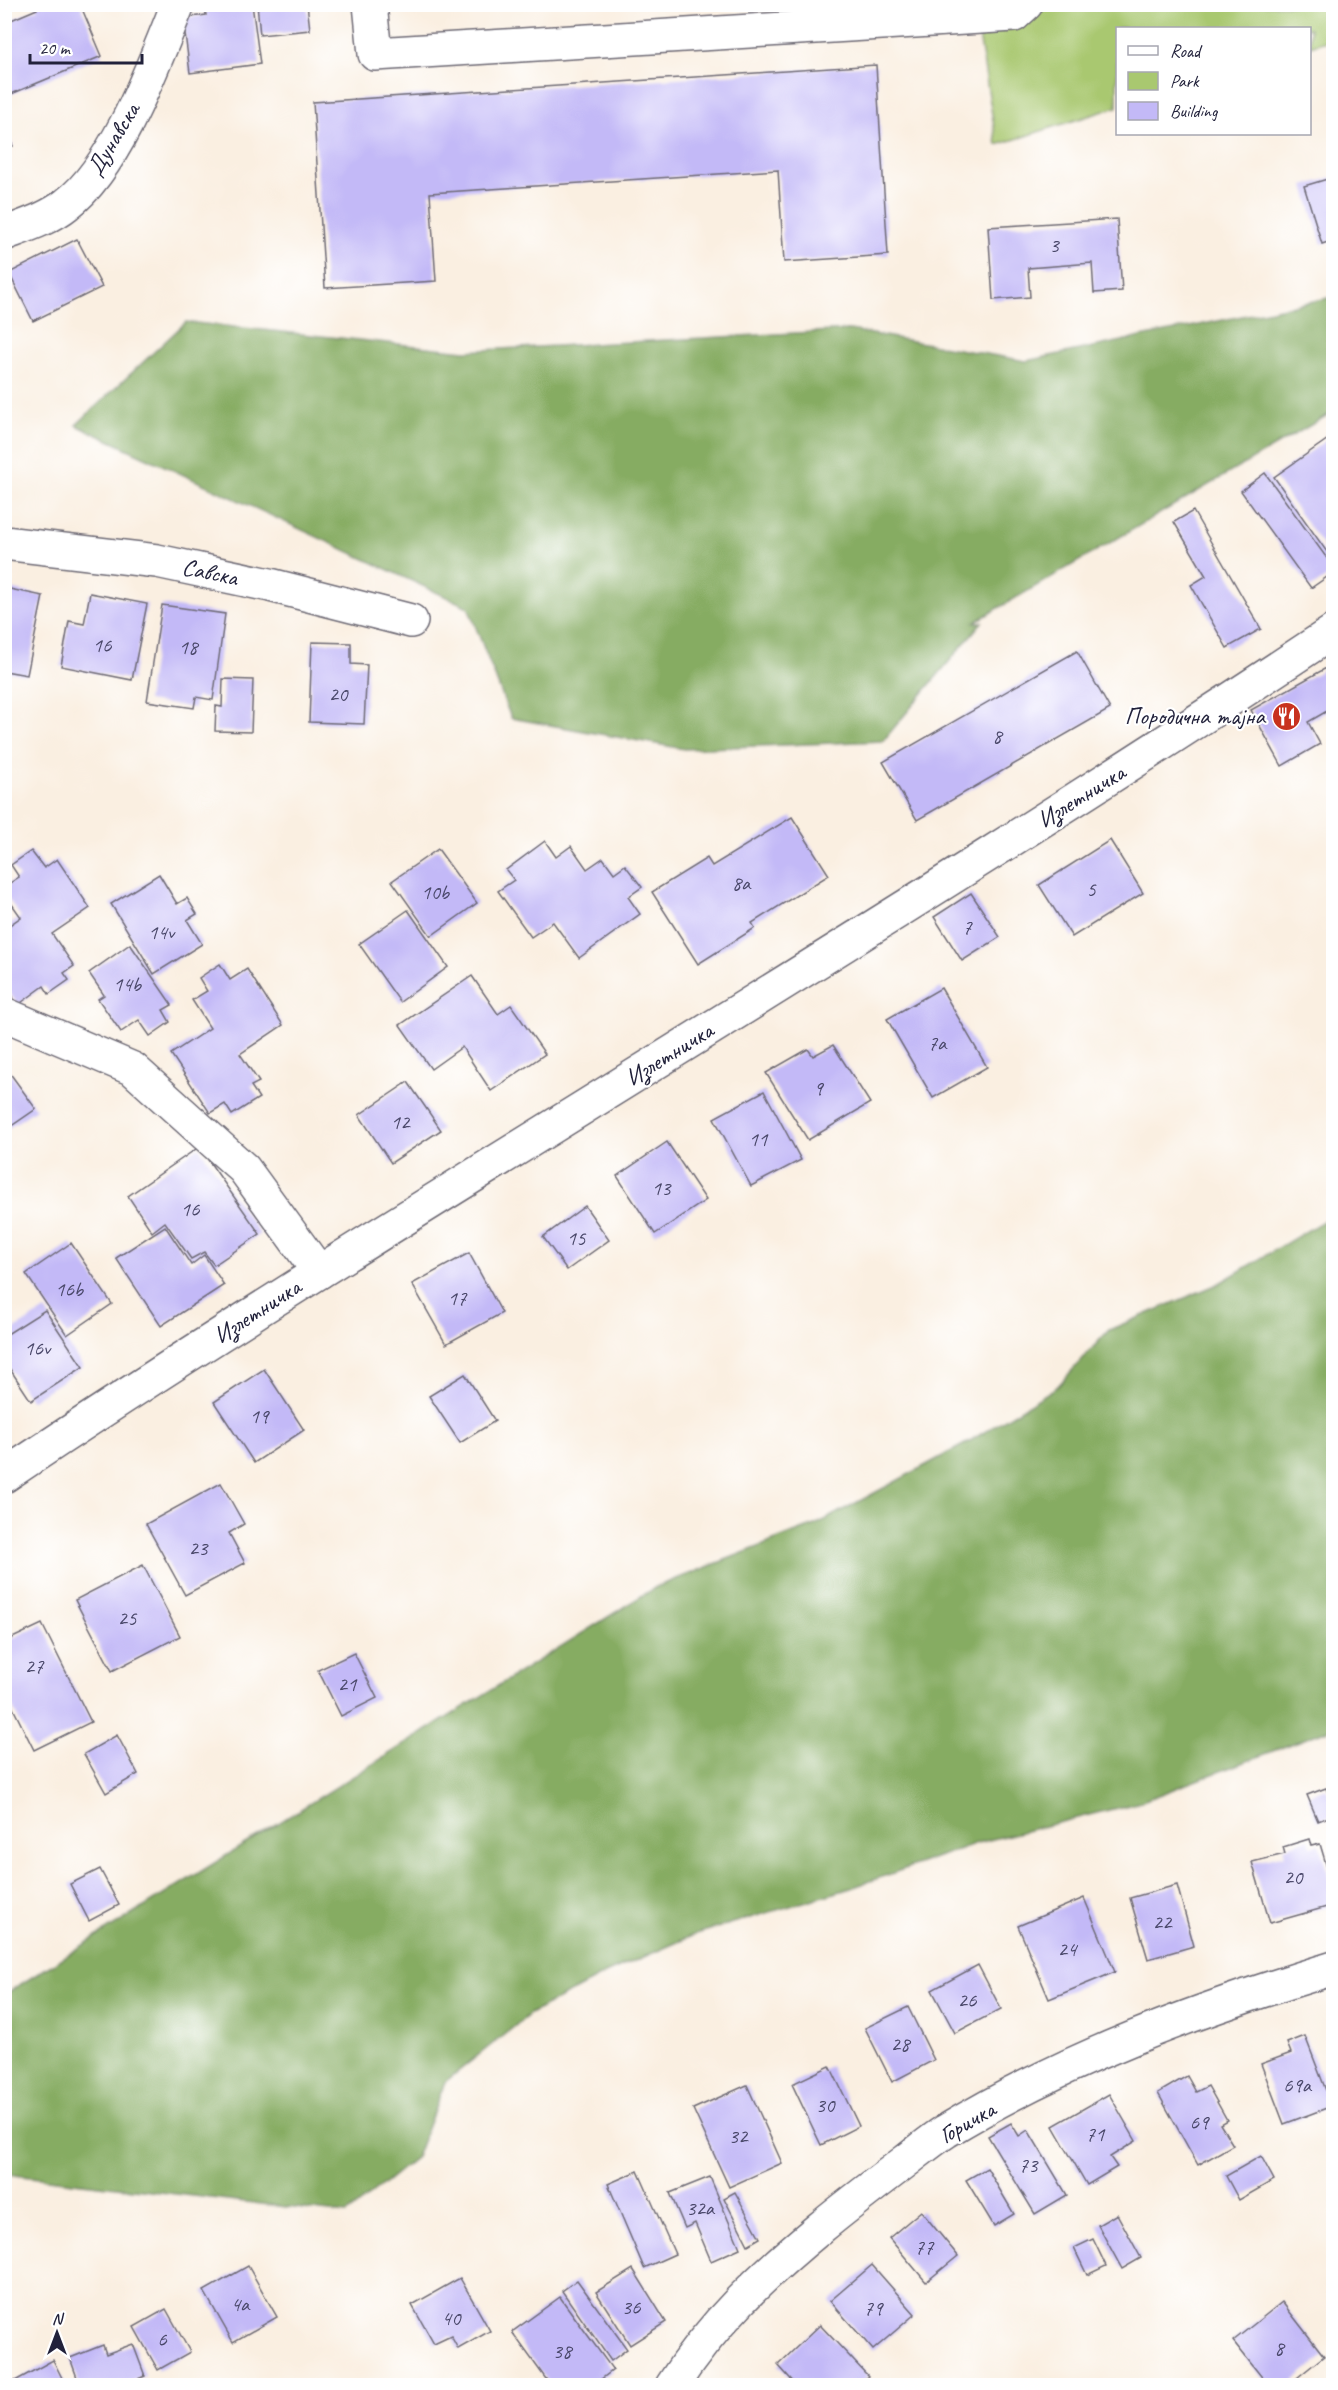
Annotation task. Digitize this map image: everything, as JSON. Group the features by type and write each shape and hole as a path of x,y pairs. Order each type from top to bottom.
{"street":[{"name":"Дунавска","path":"4,234 67,205 94,176 129,119 178,4"},
{"path":"370,4 375,54 1014,15 1026,4"},
{"name":"Савска","path":"4,543 157,561 270,585 411,621"},
{"name":"Излетничка","path":"4,1476 319,1272 1184,731 1334,631"},
{"path":"4,1014 134,1069 244,1169 319,1272"},
{"name":"Горичка","path":"672,2385 692,2354 717,2324 776,2265 859,2196 945,2132 1114,2044 1334,1968"}],"green space":[{"path":"974,5 1333,5 1333,39 1311,46 1311,27 1116,27 1116,107 997,145"},
{"path":"1333,297 1333,412 973,623 982,622 883,741 684,749 511,718 468,607 76,425 186,322 465,351 850,330 1026,361"},
{"path":"1333,1215 1333,1728 1137,1803 977,1843 851,1888 696,1934 605,1974 530,2014 445,2082 416,2157 347,2214 5,2174 5,1994 656,1587 817,1524 965,1444 1057,1387 1109,1330 1218,1284"}],"building":[{"path":"35,4 80,4 102,56 4,97 4,23 37,9"},
{"path":"205,4 252,4 260,64 190,73 183,18 206,15"},
{"path":"257,4 307,4 310,30 260,35"},
{"path":"876,65 888,255 784,262 778,170 430,193 436,281 325,288 313,102"},
{"path":"4,126 13,146 4,149"},
{"path":"1334,177 1334,240 1322,244 1304,186"},
{"path":"1117,219 1122,291 1094,293 1092,263 1028,268 1030,297 993,300 988,227"},
{"path":"77,239 102,287 33,321 9,273"},
{"path":"1331,437 1334,441 1334,562 1274,477"},
{"path":"1265,473 1334,568 1334,572 1311,588 1241,491"},
{"path":"1193,511 1261,629 1227,648 1191,585 1206,576 1174,522"},
{"path":"5,588 43,596 27,675 5,671"},
{"path":"90,593 147,604 132,680 61,666 69,621 84,624"},
{"path":"162,605 225,614 213,700 196,697 194,708 147,701"},
{"path":"312,642 351,643 351,664 367,665 364,724 309,722"},
{"path":"1077,651 1110,709 917,820 883,762"},
{"name":"Породична тајна","path":"1328,667 1334,676 1334,707 1308,722 1320,744 1282,766 1251,710"},
{"path":"223,679 253,680 251,732 215,731 216,706 222,707"},
{"path":"792,817 829,875 752,923 755,928 698,964 652,892 707,858 712,866"},
{"path":"1110,840 1143,893 1072,937 1039,885"},
{"path":"545,841 556,857 571,846 587,869 603,858 614,873 625,865 642,887 628,897 640,914 579,958 553,922 531,937 498,891 514,880 506,870"},
{"path":"438,849 477,903 431,936 392,881"},
{"path":"31,851 44,868 57,859 90,908 52,934 74,966 64,973 69,980 49,994 44,986 18,1005 4,985 4,929 21,917 4,893 4,887 19,877 11,865"},
{"path":"159,874 177,904 187,898 197,914 187,920 202,944 154,974 111,904"},
{"path":"971,893 1000,937 962,961 934,917"},
{"path":"408,910 448,967 400,1002 359,944"},
{"path":"130,944 172,1005 163,1010 170,1022 150,1036 139,1020 121,1032 98,999 104,995 89,973"},
{"path":"220,964 230,980 247,969 283,1025 240,1054 259,1082 251,1086 259,1098 232,1115 225,1104 210,1113 171,1054 210,1028 192,1000 207,991 199,978"},
{"path":"472,976 498,1014 511,1005 545,1054 491,1091 462,1047 431,1069 400,1025"},
{"path":"941,988 987,1067 933,1098 887,1019"},
{"path":"833,1045 870,1103 808,1140 766,1073 808,1049 813,1056"},
{"path":"4,1065 36,1109 4,1131"},
{"path":"408,1082 441,1130 391,1163 359,1115"},
{"path":"764,1091 801,1160 751,1186 714,1118"},
{"path":"667,1142 706,1200 655,1234 617,1176"},
{"path":"199,1147 260,1234 214,1265 204,1252 191,1259 165,1222 152,1232 128,1196"},
{"path":"585,1206 609,1240 567,1270 543,1237"},
{"path":"165,1226 191,1265 204,1255 224,1285 161,1326 116,1258"},
{"path":"71,1243 112,1304 67,1335 26,1274"},
{"path":"469,1253 502,1313 446,1344 412,1284"},
{"path":"45,1310 83,1367 31,1401 4,1360 4,1336"},
{"path":"264,1369 304,1430 254,1463 214,1402"},
{"path":"465,1374 495,1421 460,1443 429,1396"},
{"path":"221,1483 244,1524 229,1533 245,1563 185,1595 146,1524"},
{"path":"143,1565 180,1636 112,1671 75,1600"},
{"path":"42,1624 91,1722 34,1750 4,1690 4,1642"},
{"path":"354,1653 377,1698 341,1716 318,1670"},
{"path":"117,1735 138,1774 106,1793 84,1754"},
{"path":"1326,1788 1334,1806 1334,1815 1318,1821 1307,1795"},
{"path":"1309,1839 1311,1846 1320,1844 1334,1891 1334,1905 1270,1923 1252,1862 1285,1854 1283,1847"},
{"path":"100,1869 119,1905 89,1921 70,1884"},
{"path":"1177,1885 1194,1946 1148,1959 1130,1898"},
{"path":"1084,1898 1115,1972 1049,1999 1018,1926"},
{"path":"978,1965 1001,2009 955,2033 932,1990"},
{"path":"908,2007 934,2060 892,2082 865,2028"},
{"path":"1305,2036 1332,2106 1284,2124 1261,2064 1291,2053 1287,2043"},
{"path":"830,2066 859,2126 821,2145 792,2084"},
{"path":"1187,2076 1196,2092 1208,2086 1227,2120 1220,2124 1233,2145 1198,2165 1158,2093"},
{"path":"747,2085 782,2163 729,2187 693,2109"},
{"path":"1109,2094 1136,2141 1110,2157 1117,2167 1087,2185 1053,2126"},
{"path":"1011,2123 1019,2136 1028,2130 1067,2195 1035,2214 988,2136"},
{"path":"1261,2156 1274,2180 1239,2200 1226,2176"},
{"path":"987,2168 1014,2214 994,2226 966,2180"},
{"path":"638,2171 675,2254 644,2268 608,2184"},
{"path":"710,2177 740,2248 711,2261 695,2223 685,2228 670,2193"},
{"path":"735,2192 760,2238 748,2245 724,2198"},
{"path":"921,2211 958,2256 926,2282 889,2238"},
{"path":"1117,2214 1141,2258 1122,2269 1098,2225"},
{"path":"1093,2239 1106,2266 1087,2275 1074,2248"},
{"path":"872,2265 915,2314 873,2350 830,2301"},
{"path":"248,2266 277,2317 233,2342 204,2291"},
{"path":"633,2269 666,2322 630,2345 596,2292"},
{"path":"460,2278 490,2331 458,2349 451,2336 434,2344 412,2305"},
{"path":"577,2280 627,2349 611,2361 562,2291"},
{"path":"560,2297 613,2370 592,2386 551,2386 512,2332"},
{"path":"1282,2302 1324,2356 1287,2386 1269,2386 1233,2341"},
{"path":"166,2309 190,2352 158,2370 134,2327"},
{"path":"820,2325 868,2376 858,2386 797,2386 778,2365"},
{"path":"133,2344 145,2376 121,2386 80,2386 70,2358 103,2345 106,2354"},
{"path":"53,2360 66,2386 6,2386"}],"place":[{"name":"Породична тајна","path":"1286,716"}]}
